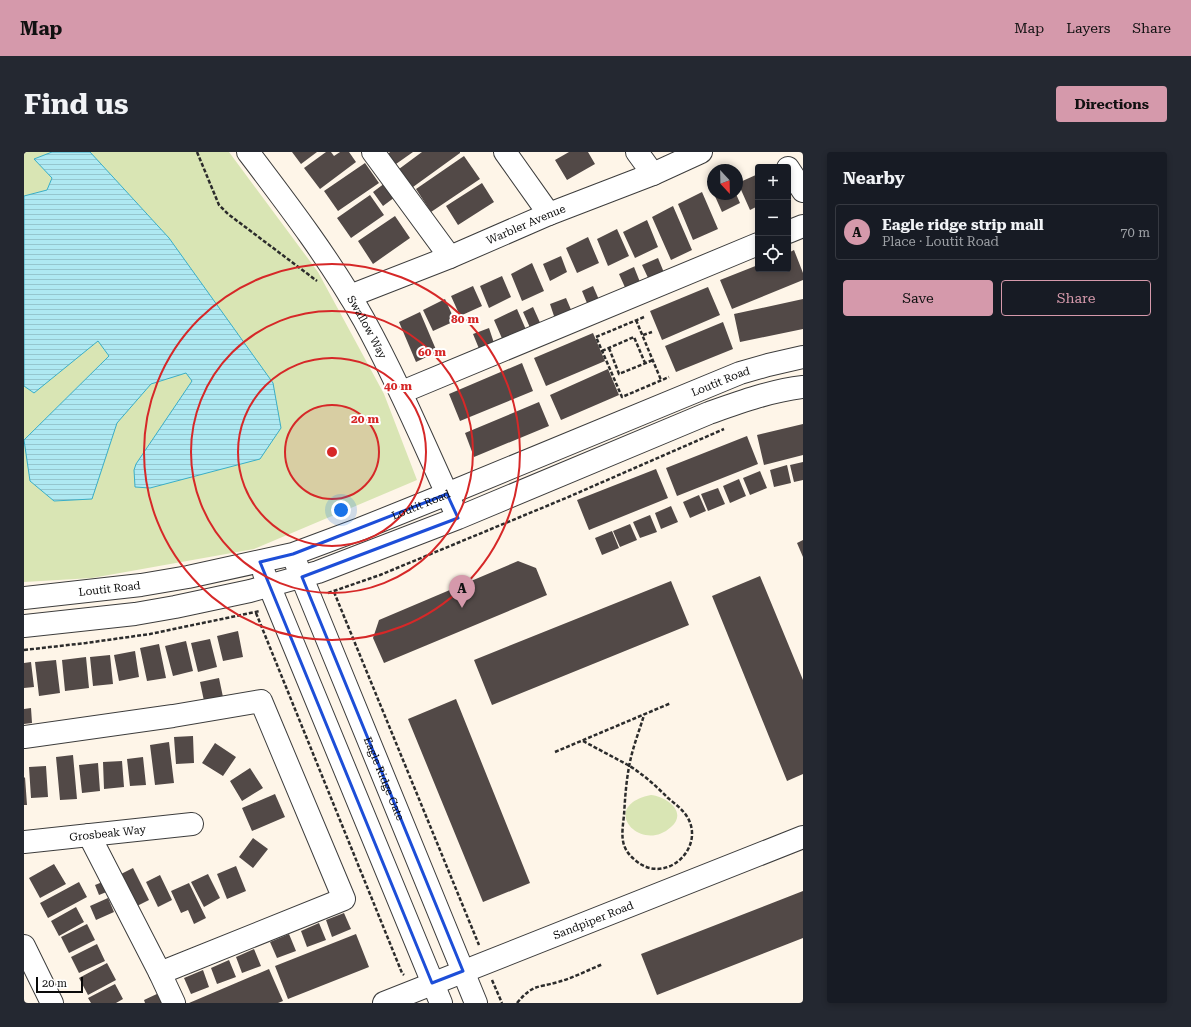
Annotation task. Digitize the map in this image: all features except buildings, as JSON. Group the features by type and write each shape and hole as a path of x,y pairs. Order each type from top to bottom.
{"street":[{"name":"Swallow Way","path":"248,152 302,224 350,296 364,320 402,392 458,518"},
{"path":"374,152 450,257"},
{"path":"505,152 548,214"},
{"path":"637,152 652,174"},
{"name":"Warbler Avenue","path":"350,296 450,257 548,214 652,174 701,152"},
{"path":"778,152 786,164"},
{"path":"791,172 803,191"},
{"path":"791,231 803,226"},
{"path":"402,392 755,245"},
{"name":"Loutit Road","path":"24,598 141,585 188,577 293,554 447,494 740,373 768,364 803,357"},
{"path":"24,626 136,614 195,604 269,587 302,577 364,555 458,518 709,413 775,392 803,387"},
{"name":"Eagle Ridge Gate","path":"293,554 476,1003"},
{"path":"260,562 441,1003"},
{"path":"24,737 173,716 261,701 344,899 160,973"},
{"name":"Grosbeak Way","path":"24,842 192,824"},
{"path":"89,835 174,1003"},
{"name":"Sandpiper Road","path":"384,1003 803,837"},
{"path":"24,946 52,1003"}],"path":[{"path":"197,152 219,206 318,282"},
{"path":"644,317 596,337 622,397 669,377"},
{"path":"636,320 661,380"},
{"path":"643,335 652,332"},
{"path":"602,351 634,338 645,363"},
{"path":"609,348 620,374 653,360"},
{"path":"326,593 334,592 380,575 566,498 731,426"},
{"path":"334,592 479,947"},
{"path":"256,613 402,973 405,976"},
{"path":"555,752 671,703"},
{"path":"583,741 629,766 651,782 686,815 691,826 692,837 689,848 682,858 673,865 662,869 650,868 639,864 630,856 624,846 622,834 629,766 644,715"},
{"path":"517,1003 530,990 541,985 558,982 603,964"},
{"path":"492,979 502,1003"}],"highlighted area":[{"path":"447,494 458,518 302,577 463,971 432,983 260,562 293,554"}],"green space":[{"path":"24,152 229,152 318,272 384,394 417,480 254,549 92,578 24,582"},
{"path":"651,795 657,796 669,802 676,811 677,816 676,821 671,827 659,834 648,835 637,832 630,826 626,817 627,809 635,801"}],"water":[{"path":"52,152 90,152 169,238 273,383 281,428 260,459 150,488 135,487 134,470 136,464 192,381 186,373 151,384 117,423 92,499 54,501 30,481 24,440 109,356 98,341 34,393 24,386 24,196 47,190 52,178 34,159"}],"place":[{"name":"Eagle ridge strip mall","path":"462,608"}]}
